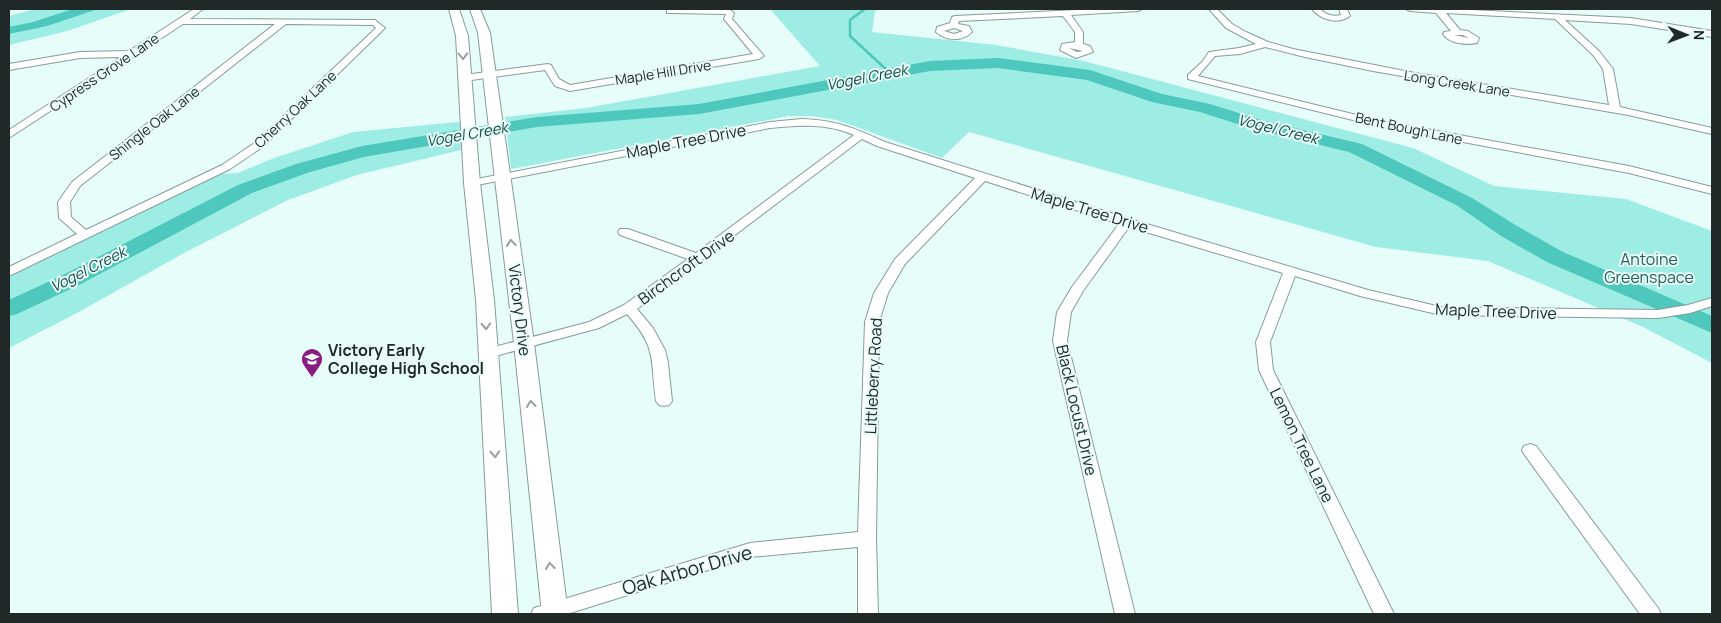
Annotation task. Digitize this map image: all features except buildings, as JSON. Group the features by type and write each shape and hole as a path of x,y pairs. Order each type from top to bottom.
{"main road":[{"name":"Victory Drive","path":"454,9 462,36 472,183 485,300 505,614"},
{"name":"Victory Drive","path":"475,9 484,33 524,343 550,613"}],"street":[{"name":"Cypress Grove Lane","path":"9,135 199,9"},
{"name":"Maple Hill Drive","path":"464,78 548,66 553,80 560,86 570,88 759,56 728,18 730,13 726,11 671,9"},
{"path":"954,25 955,19 1138,9"},
{"name":"Long Creek Lane","path":"1213,9 1221,20 1239,32 1265,44 1316,57 1401,74 1614,108 1712,131"},
{"path":"1316,9 1322,14 1336,18 1346,16 1343,9"},
{"path":"1410,9 1661,24 1712,34"},
{"path":"1439,10 1457,32"},
{"path":"1065,12 1079,32 1079,45"},
{"path":"1557,17 1596,53 1608,69 1614,108"},
{"path":"180,21 375,23"},
{"name":"Shingle Oak Lane","path":"85,235 65,218 64,202 76,184 283,22"},
{"name":"Cherry Oak Lane","path":"85,235 226,167 260,144 381,28 375,23"},
{"name":"Bent Bough Lane","path":"1265,44 1212,54 1205,64 1191,77 1315,109 1488,145 1605,163 1684,182 1712,191"},
{"path":"9,67 80,55 130,54"},
{"name":"Maple Tree Drive","path":"472,183 788,122 824,123 846,128 861,135 982,177 1126,222 1290,272 1440,311 1635,314 1677,312 1712,302"},
{"name":"Birchcroft Drive","path":"488,353 594,325 629,308 861,135"},
{"name":"Littleberry Road","path":"868,614 867,540 872,322 881,293 900,262 982,177"},
{"name":"Black Locust Drive","path":"1125,614 1060,341 1064,312 1076,290 1126,222"},
{"path":"624,232 697,258"},
{"path":"9,272 85,235"},
{"name":"Lemon Tree Lane","path":"1290,272 1263,342 1266,370 1384,614"},
{"path":"629,308 646,326 654,341 660,359 661,389 664,401"},
{"path":"1530,450 1651,614"},
{"name":"Oak Arbor Drive","path":"550,613 750,550 867,540"}],"green space":[{"path":"35,9 131,9 67,31 9,45 9,16"},
{"name":"Antoine Greenspace","path":"770,9 882,9 875,11 872,32 996,45 1084,61 1413,148 1494,186 1626,199 1712,231 1712,363 1643,327 1488,261 1376,247 969,132 942,158 837,120 812,116 789,116 511,169 505,117 586,108 820,66"},
{"path":"460,123 461,150 357,175 288,200 184,253 77,313 9,348 9,275 219,174 238,173 274,158 353,132"}],"shaded area":[{"path":"73,9 98,9 47,26 9,34 9,27 33,22"}],"waterway":[{"path":"865,9 850,20 850,36 890,73"},
{"name":"Vogel Creek","path":"9,309 71,280 245,189 303,168 362,152 537,122 699,109 930,66 998,63 1090,75 1158,98 1204,108 1256,124 1355,148 1465,202 1509,231 1555,257 1712,325"}],"place":[{"name":"Victory Early College High School","path":"312,378"}]}
